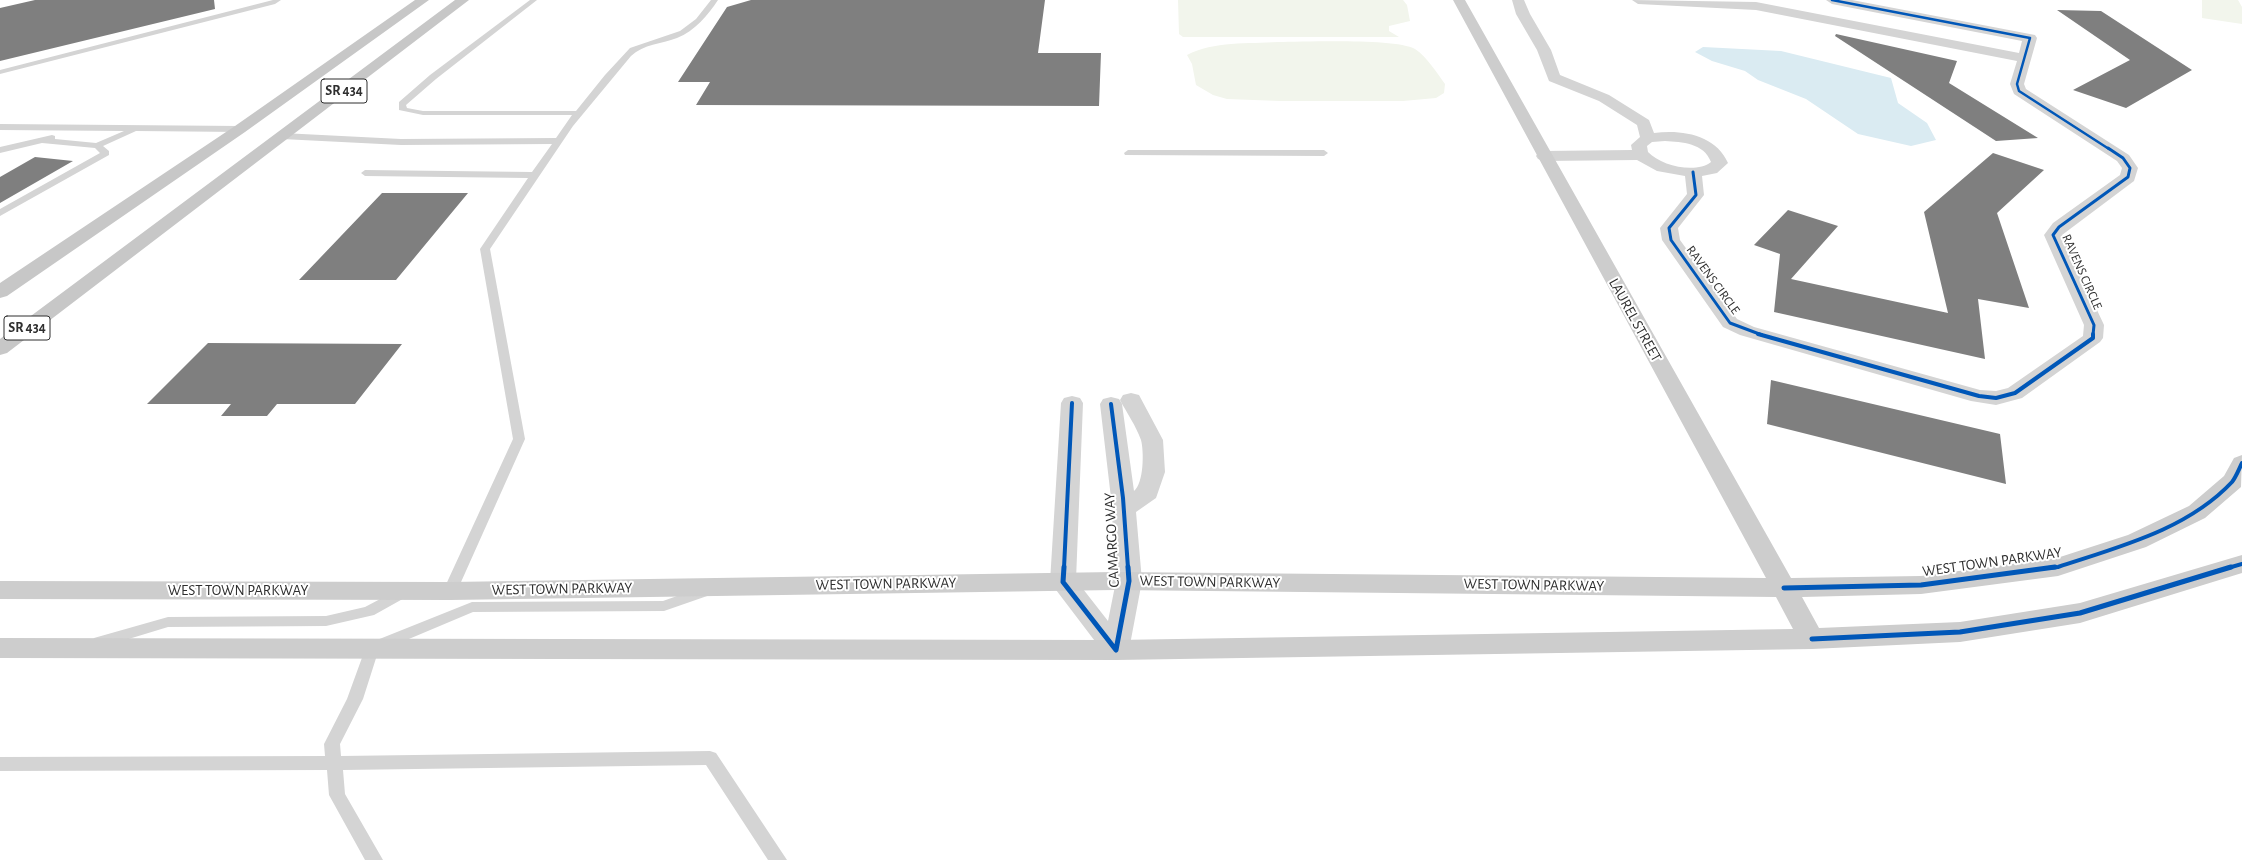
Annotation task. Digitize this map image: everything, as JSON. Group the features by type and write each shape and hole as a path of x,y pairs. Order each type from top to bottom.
{"main road":[{"name":"SR 434","path":"0,292 300,88 423,0"},
{"name":"SR 434","path":"0,349 463,0"},
{"name":"LAUREL STREET","path":"1459,0 1812,639"},
{"path":"282,136 282,119 300,88"},
{"path":"223,180 241,142 240,129"},
{"name":"WEST TOWN PARKWAY","path":"0,590 450,591 1129,581 1784,588 1921,585 2058,567 2137,541 2196,512 2233,482 2242,463"},
{"path":"0,648 1116,650 1812,639 1960,632 2080,613 2242,564"}],"street":[{"path":"1518,0 1523,14 1544,50 1554,78 1604,98 1638,119 1644,123 1648,138"},
{"path":"1638,0 1758,3 2024,58"},
{"name":"RAVENS CIRCLE","path":"1693,172 1696,195 1669,228 1671,240 1730,323 1747,331 1979,396 1996,398 2016,393 2093,338 2094,325 2053,235 2059,228 2128,176 2130,168 2123,158 2019,91 2016,84 2030,38 1832,0"},
{"path":"1544,156 1641,155 1652,163 1671,170 1693,172 1711,170 1720,163 1718,154 1706,145 1686,138 1665,136 1648,138 1639,145 1641,155"},
{"name":"CAMARGO WAY","path":"1116,650 1129,581 1124,509 1121,402 1152,440 1154,472 1148,492 1124,509"},
{"path":"1072,404 1063,582 1116,650"}],"lane":[{"path":"0,72 273,3 278,0"},
{"path":"534,0 433,77 402,104 403,110 423,113 580,113"},
{"path":"450,591 519,439 485,249 580,113 629,52 646,44 675,36 697,24 715,0"},
{"path":"0,127 240,129"},
{"path":"0,150 45,141 75,128"},
{"path":"0,206 93,151 97,146 137,128"},
{"path":"282,136 401,142 560,141"},
{"path":"0,213 106,153 97,146 45,141"},
{"path":"1128,153 1324,153"},
{"path":"365,173 536,175"},
{"path":"374,860 338,795 332,744 355,699 372,648 472,607 664,606 718,587"},
{"path":"80,648 168,622 326,622 369,611 405,591"},
{"path":"0,764 334,763 710,758 778,860"}],"shaded area":[{"path":"1178,0 1403,0 1407,5 1410,21 1389,26 1389,31 1399,37 1183,37 1179,34"},
{"path":"2202,0 2238,0 2242,7 2242,24 2202,18"},
{"path":"1278,42 1370,42 1389,43 1415,49 1428,61 1445,84 1444,93 1436,98 1403,101 1280,101 1227,99 1213,95 1196,85 1192,64 1187,55 1208,47 1220,45"},
{"path":"1703,47 1781,51 1891,78 1898,103 1927,123 1936,140 1911,146 1858,134 1806,99 1758,80 1745,71 1712,61 1695,52"}],"building":[{"path":"35,0 214,0 215,9 0,61 0,8"},
{"path":"751,0 1045,0 1038,53 1101,53 1099,106 696,105 710,82 678,82 727,7"},
{"path":"2057,10 2101,11 2192,70 2126,108 2073,90 2130,60"},
{"path":"1836,34 1957,61 1949,83 2038,138 1996,141 1835,36"},
{"path":"1993,153 2044,170 1997,213 2029,308 1978,299 1985,359 1774,312 1780,254 1754,245 1788,210 1838,226 1791,279 1948,313 1924,212"},
{"path":"35,157 73,161 0,203 0,177"},
{"path":"382,193 468,193 396,280 299,280"},
{"path":"208,343 402,344 355,404 277,404 267,416 221,416 231,404 147,404"},
{"path":"1771,380 2000,434 2006,484 1767,424"}],"cycle path":[{"path":"1693,172 1696,195 1669,228 1671,240 1730,323 1747,331 1979,396 1996,398 2015,393 2093,338 2094,325 2053,235 2059,227 2128,177 2130,168 2123,158 2019,91 2017,84 2030,38 1832,0"},
{"path":"1072,403 1063,582 1116,650 1129,581 1123,498 1111,404"},
{"path":"1784,588 1921,585 2058,567 2137,541 2197,512 2233,481 2242,463"},
{"path":"1812,639 1960,632 2080,613 2242,564"}]}
